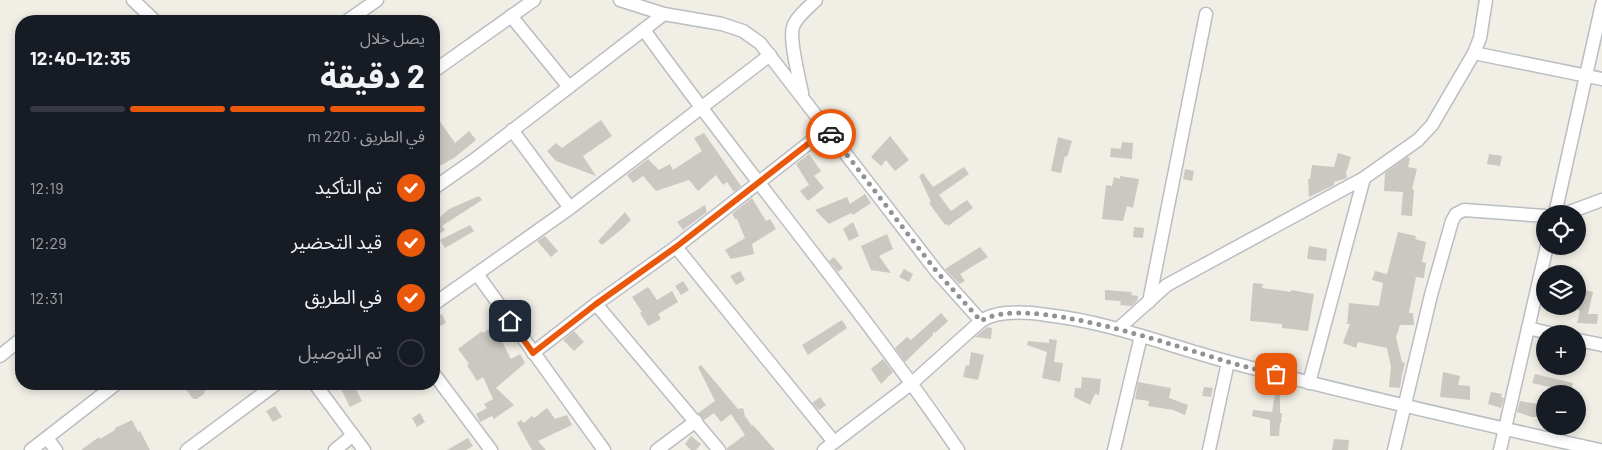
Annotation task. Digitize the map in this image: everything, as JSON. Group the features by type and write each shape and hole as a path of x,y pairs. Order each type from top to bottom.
{"street":[{"path":"133,0 149,15"},
{"path":"356,15 377,0"},
{"path":"440,67 534,0"},
{"path":"620,0 664,14 722,24 743,31 760,43 937,272 981,321"},
{"path":"802,95 795,56 793,27 816,0"},
{"path":"1118,329 1167,285 1364,178 1418,140 1432,124 1474,53 1480,38 1486,0"},
{"path":"1557,205 1602,4"},
{"path":"440,184 474,160 664,14"},
{"path":"1148,302 1206,14"},
{"path":"510,16 569,86"},
{"path":"644,30 757,183 912,383 958,450"},
{"path":"1474,53 1602,79"},
{"path":"440,300 570,208 770,55"},
{"path":"533,353 596,304 676,247 827,129"},
{"path":"512,130 570,208"},
{"path":"1309,383 1364,178"},
{"path":"1586,206 1602,200"},
{"path":"1394,450 1403,405 1431,295 1452,221 1456,214 1464,210 1536,215"},
{"path":"676,247 829,446 912,383 981,321 994,315 1046,314 1118,329 1228,362 1309,383 1600,450"},
{"path":"1500,450 1545,255"},
{"path":"477,274 604,450"},
{"path":"596,304 719,450"},
{"path":"1528,328 1536,330"},
{"path":"1114,450 1141,336"},
{"path":"1586,342 1602,345"},
{"path":"0,356 15,345"},
{"path":"1209,450 1228,362"},
{"path":"440,382 491,450"},
{"path":"31,450 103,390"},
{"path":"186,450 268,390"},
{"path":"321,390 364,450"},
{"path":"657,450 696,421"},
{"path":"335,450 354,435"},
{"path":"47,438 56,450"}],"building":[{"path":"601,120 612,136 583,156 596,176 556,161 547,151 556,143 562,148"},
{"path":"440,122 455,143 469,131 476,140 454,158 440,166"},
{"path":"704,133 741,186 734,192 727,182 723,185 716,175 698,191 689,180 656,191 643,176 633,183 627,175 648,159 659,170 670,164 673,170 702,151 694,138"},
{"path":"890,136 909,160 895,171 886,160 881,166 871,157"},
{"path":"1058,137 1072,141 1067,157 1065,156 1061,173 1051,171"},
{"path":"1122,142 1133,143 1132,159 1110,157 1111,148 1121,149"},
{"path":"1338,153 1351,157 1346,173 1347,178 1334,182 1334,185 1309,197 1308,179 1310,179 1312,165 1334,167"},
{"path":"809,154 821,171 814,176 824,188 808,201 800,191 809,185 796,164"},
{"path":"1489,154 1502,156 1500,166 1487,164"},
{"path":"1407,157 1410,158 1408,167 1417,169 1412,189 1414,190 1412,216 1401,215 1403,192 1384,191 1385,173"},
{"path":"964,167 969,174 939,195 951,211 967,200 973,208 948,226 947,224 945,225 929,203 931,202 919,176 923,173 933,187"},
{"path":"1185,169 1194,171 1192,181 1183,179"},
{"path":"1120,176 1139,179 1133,208 1127,206 1123,221 1102,219 1106,185 1112,186 1114,177 1120,179"},
{"path":"865,194 871,203 853,215 851,213 829,224 815,210 847,197 850,204"},
{"path":"479,196 482,200 442,226 445,230 440,233 440,217 449,209"},
{"path":"752,198 766,221 770,219 776,229 752,244 754,254 731,259 725,250 745,238 737,219 732,214"},
{"path":"705,205 707,212 683,230 677,222"},
{"path":"625,212 631,220 602,245 598,241"},
{"path":"853,222 859,236 849,241 843,229"},
{"path":"470,225 474,231 445,248 440,240"},
{"path":"1134,227 1144,228 1143,238 1133,237"},
{"path":"1398,232 1416,236 1415,239 1426,242 1422,262 1426,263 1424,278 1416,277 1409,313 1413,313 1414,325 1400,325 1396,337 1402,362 1405,363 1400,388 1389,387 1391,367 1387,348 1358,342 1356,348 1343,343 1350,324 1347,324 1349,303 1379,306 1383,283 1372,280 1375,271 1387,274"},
{"path":"887,234 893,249 879,256 891,273 871,270 861,246"},
{"path":"545,236 558,251 551,257 537,241"},
{"path":"1309,246 1327,249 1326,261 1307,259"},
{"path":"980,247 988,257 960,274 965,281 959,284 945,269"},
{"path":"834,257 843,268 838,272 829,261"},
{"path":"904,269 913,274 909,282 899,277"},
{"path":"740,271 745,280 736,285 730,276"},
{"path":"683,281 689,290 681,295 675,286"},
{"path":"1253,283 1263,284 1262,288 1314,294 1308,331 1282,328 1282,324 1250,321"},
{"path":"648,287 657,300 672,291 678,302 658,314 661,319 648,326 640,313 642,312 632,297"},
{"path":"1105,290 1132,292 1131,295 1138,296 1137,301 1132,306 1120,305 1121,301 1105,300"},
{"path":"1586,290 1593,292 1588,314 1598,314 1597,324 1577,323 1579,315 1586,315"},
{"path":"523,301 531,310 522,317 514,309"},
{"path":"941,313 948,321 935,333 933,332 933,335 905,362 895,348 907,337 911,340"},
{"path":"442,314 446,323 440,326 440,315"},
{"path":"842,320 847,328 808,355 802,345"},
{"path":"498,323 503,331 498,334 511,359 520,354 525,363 496,388 514,405 494,419 492,416 480,422 476,414 487,408 484,404 493,399 483,377 477,381 467,365 469,364 458,349 482,331 483,333"},
{"path":"987,327 992,328 991,339 975,337"},
{"path":"574,331 584,342 574,351 563,340"},
{"path":"1049,339 1057,340 1054,362 1063,363 1060,382 1042,378 1047,352 1027,345 1028,341 1049,343"},
{"path":"971,352 984,355 978,380 963,377 966,365 969,366"},
{"path":"883,359 893,372 881,384 871,369"},
{"path":"701,365 738,409 743,408 745,416 752,426 775,450 727,450 727,448 745,435 731,414 721,422 714,413 704,420 698,413 715,401 698,367"},
{"path":"1443,372 1460,376 1458,385 1470,386 1470,400 1440,397"},
{"path":"1535,374 1573,383 1573,385 1541,385 1532,383"},
{"path":"1082,377 1101,379 1099,395 1095,394 1090,405 1074,397 1075,388 1081,388"},
{"path":"1138,382 1171,388 1169,398 1188,405 1185,415 1173,410 1148,406 1149,401 1135,399"},
{"path":"1204,387 1213,388 1211,397 1202,396"},
{"path":"187,390 206,390 197,399 193,399"},
{"path":"342,390 356,390 362,401 350,407"},
{"path":"1491,392 1502,394 1501,397 1504,398 1501,408 1488,404"},
{"path":"1275,394 1280,395 1281,423 1279,436 1270,436 1270,420 1252,416 1253,410 1272,412"},
{"path":"820,397 826,405 819,410 812,403"},
{"path":"1520,401 1536,404 1536,417 1517,412"},
{"path":"275,406 282,417 273,422 266,411"},
{"path":"547,408 555,419 567,415 572,425 538,441 546,450 532,450 517,423 521,420 524,423 532,416 534,418"},
{"path":"420,413 425,422 417,427 412,418"},
{"path":"132,420 150,450 81,450 99,437 100,439 115,430 115,428"},
{"path":"691,436 701,444 696,450 691,450 685,444"},
{"path":"468,438 473,446 466,450 447,450"},
{"path":"1334,439 1349,440 1348,450 1332,450"}],"way so far":[{"path":"831,134 937,272 981,321 994,315 1046,314 1085,321 1276,374"}],"route":[{"path":"510,321 533,353 596,304 676,247 827,129 831,134"}]}
